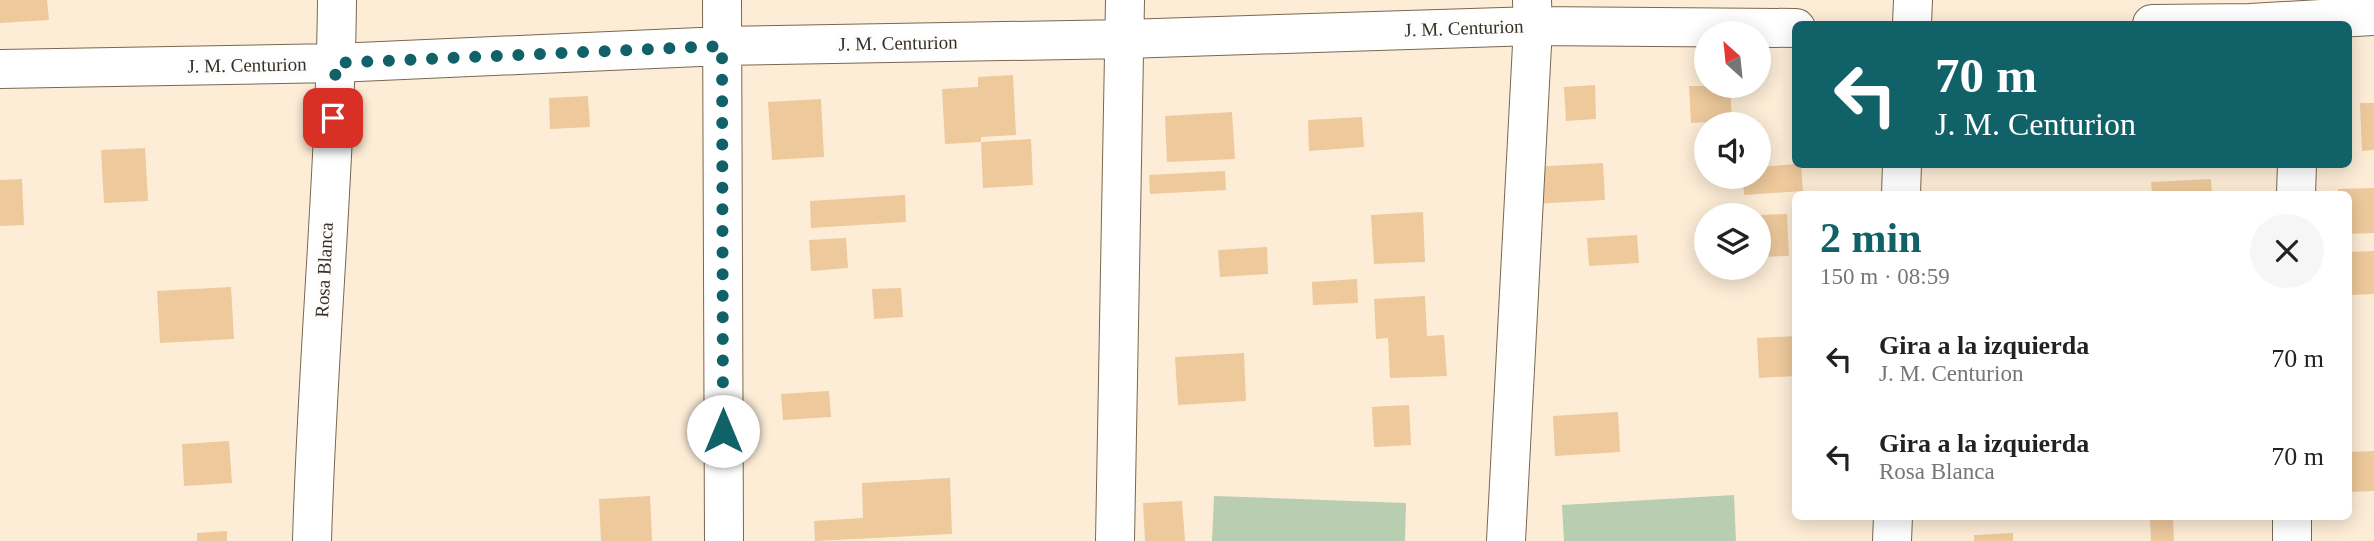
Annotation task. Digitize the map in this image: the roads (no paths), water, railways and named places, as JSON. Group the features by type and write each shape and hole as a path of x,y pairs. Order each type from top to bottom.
{"street":[{"name":"Rosa Blanca","path":"312,541 315,425 336,63 337,0"},
{"path":"722,0 724,541"},
{"path":"1115,541 1125,0"},
{"path":"1912,21 1913,0"},
{"name":"J. M. Centurion","path":"0,69 336,63 722,46 1125,39 1532,13 1792,28"},
{"path":"1506,541 1532,13"},
{"path":"2201,21 2299,15 2374,16"},
{"path":"1901,191 1902,168"},
{"path":"2296,191 2297,168"},
{"path":"1892,541 1893,520"},
{"path":"2292,520 2292,541"}]}
